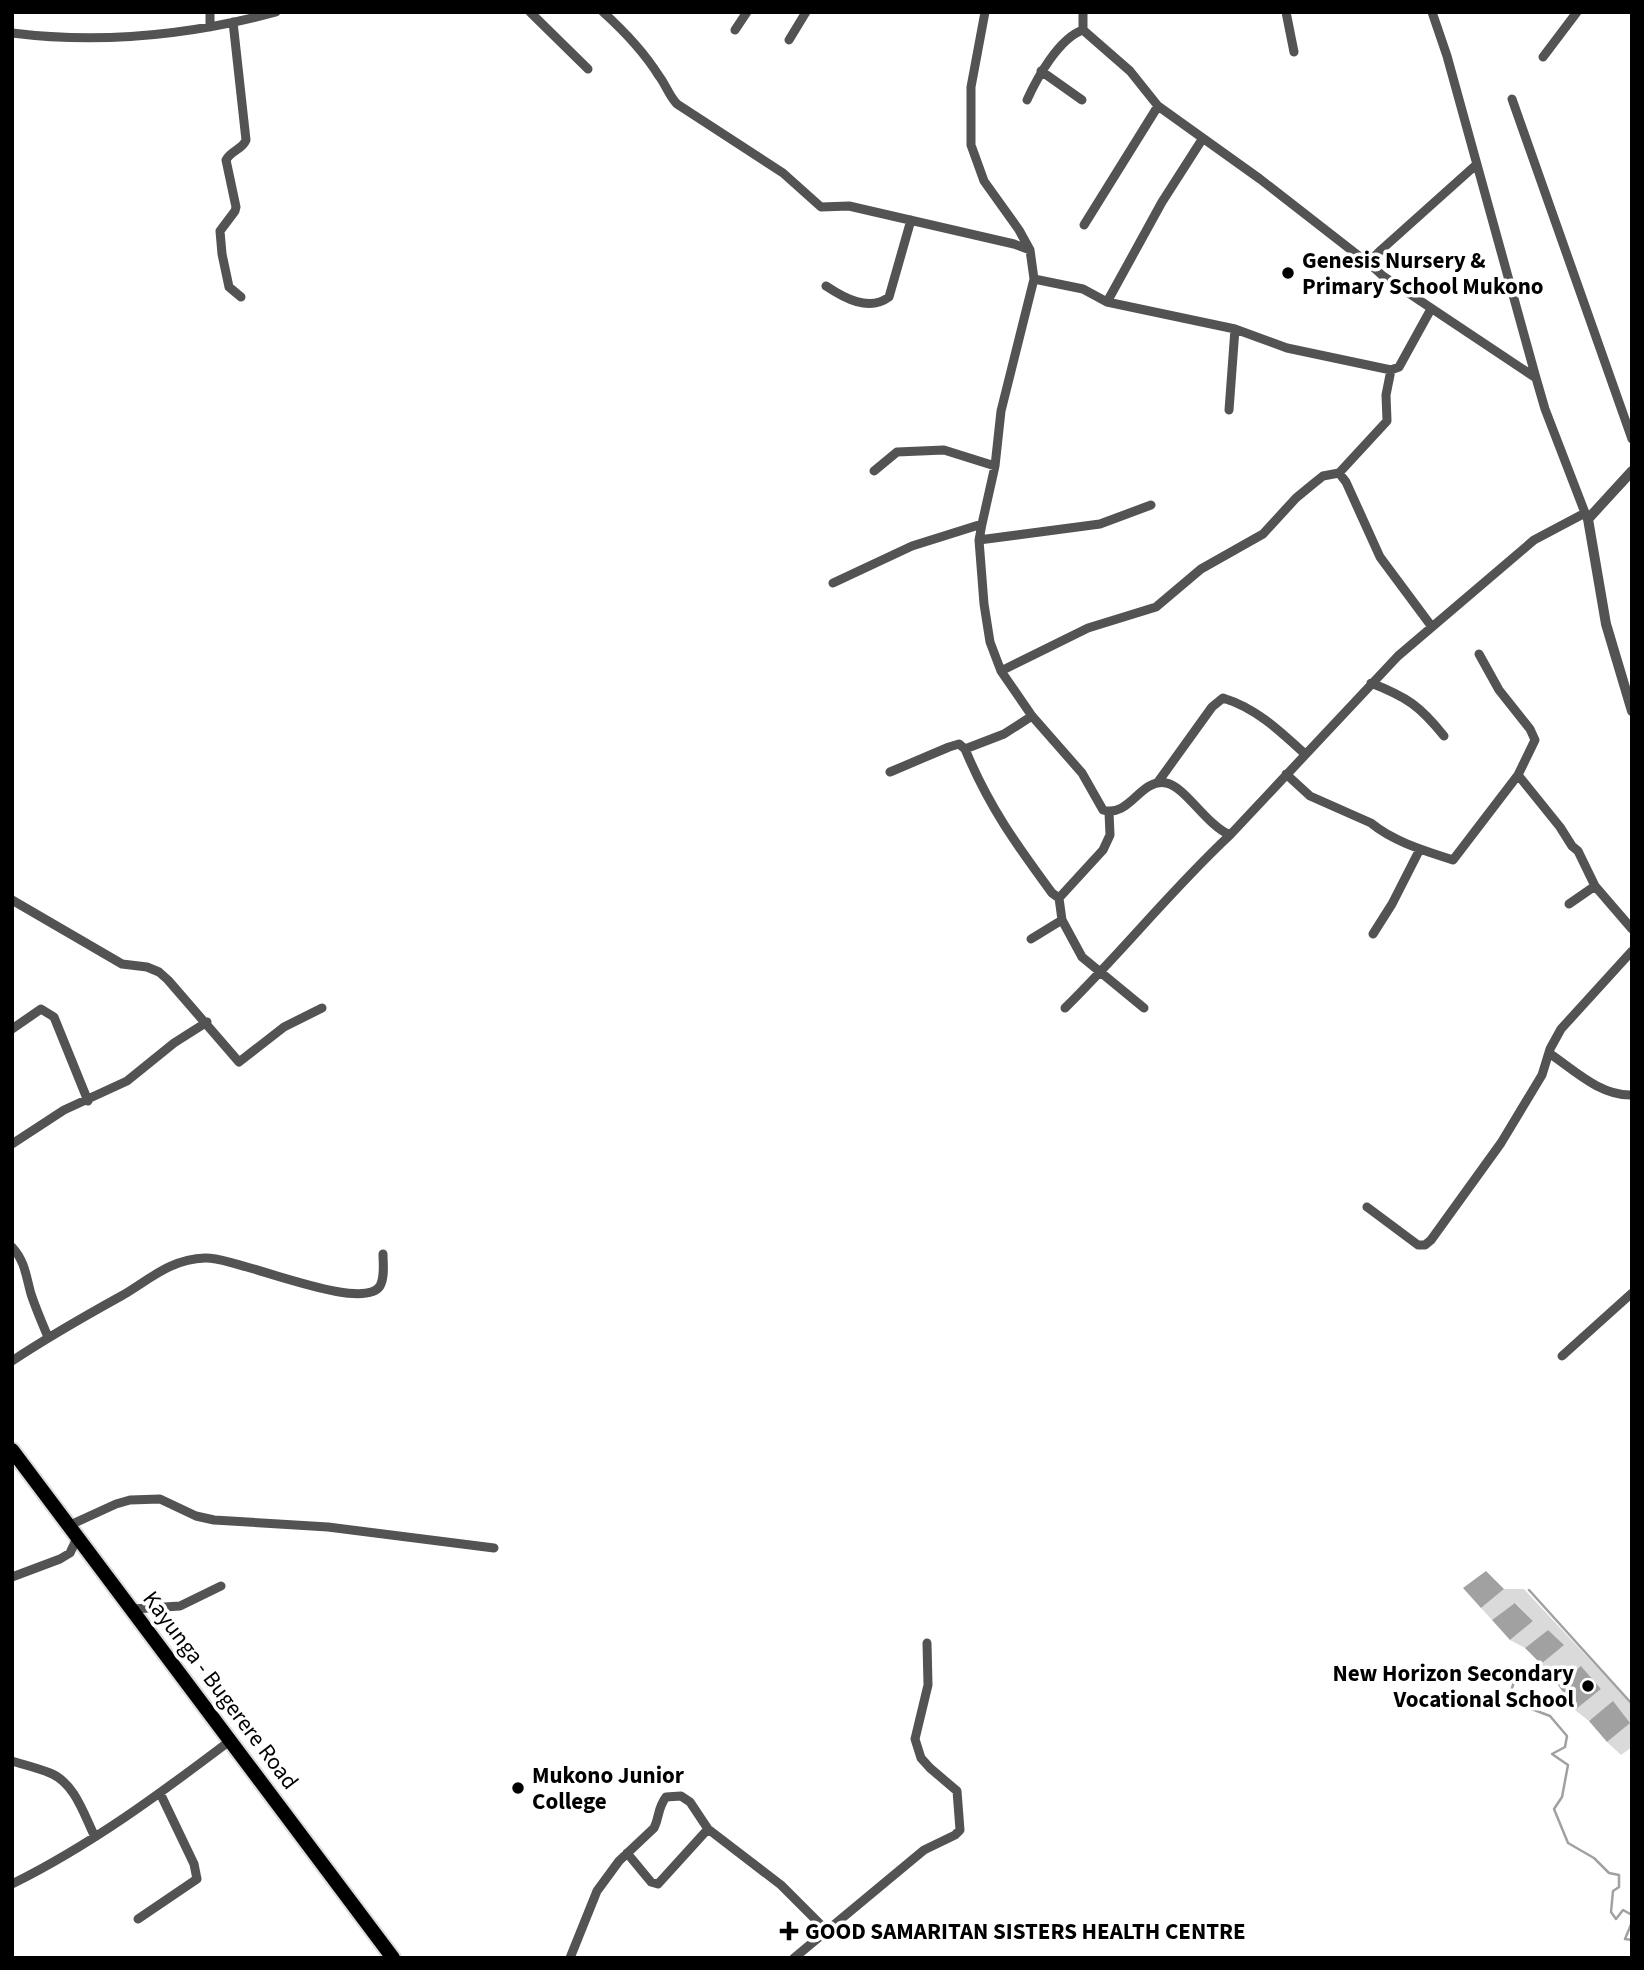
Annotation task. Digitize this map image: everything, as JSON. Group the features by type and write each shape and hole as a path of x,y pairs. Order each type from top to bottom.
{"main road":[{"name":"Kayunga - Bugerere Road","path":"12,1450 393,1958"}],"street":[{"path":"210,12 210,27"},
{"path":"12,33 85,39 210,27 276,12"},
{"path":"530,12 588,69"},
{"path":"603,12 622,28 661,77 671,98 677,104 783,173 821,207 849,206 1030,250"},
{"path":"735,30 747,12"},
{"path":"789,40 806,12"},
{"path":"985,12 971,87 971,145 984,181 1030,250 1034,279 1001,411 995,466 979,540 990,642 1001,671 1032,716 1082,773 1103,810 1109,812 1127,805 1145,789 1158,782 1212,707 1223,698 1241,703 1266,719 1306,754"},
{"path":"1083,12 1083,30 1130,71 1158,106 1260,179 1431,309 1536,378"},
{"path":"1286,12 1294,52"},
{"path":"1432,12 1447,56 1536,378 1586,516 1606,624 1632,711"},
{"path":"1542,57 1577,12"},
{"path":"233,22 246,140 243,147 231,152 226,160 236,206 220,231 229,287 241,297"},
{"path":"1027,100 1049,60 1077,32 1083,30"},
{"path":"1041,71 1082,100"},
{"path":"1512,99 1632,439"},
{"path":"1084,225 1158,106"},
{"path":"1107,302 1162,202 1203,138"},
{"path":"1373,267 1373,258 1381,250 1477,164"},
{"path":"826,286 839,295 862,304 882,303 889,297 911,220"},
{"path":"1034,279 1083,289 1107,302 1235,329 1287,348 1391,370 1399,367 1431,309"},
{"path":"1229,410 1235,329"},
{"path":"1001,671 1088,628 1156,607 1201,569 1264,534 1296,498 1313,484 1323,477 1339,474 1387,421 1386,396 1391,370"},
{"path":"874,471 897,452 944,450 995,466"},
{"path":"1065,1007 1398,656 1534,540 1586,516 1632,471"},
{"path":"1339,474 1346,482 1380,557 1432,627"},
{"path":"979,540 1100,524 1151,505"},
{"path":"833,583 912,546 982,524"},
{"path":"1286,774 1310,796 1371,823 1420,849 1453,860 1518,775 1535,740 1530,729 1499,690 1479,654"},
{"path":"1371,683 1401,695 1426,713 1444,736"},
{"path":"965,750 1004,734 1032,716"},
{"path":"890,772 959,744 965,750 1002,825 1052,893 1059,898 1062,920 1082,957 1144,1008"},
{"path":"1518,775 1578,851 1595,886 1632,929"},
{"path":"1158,782 1177,787 1212,825 1230,835"},
{"path":"1059,898 1102,850 1110,835 1109,812"},
{"path":"1373,934 1392,904 1420,849"},
{"path":"1569,904 1595,886"},
{"path":"12,900 122,964 137,965 159,972 207,1022 239,1062 284,1027 322,1008"},
{"path":"1031,939 1062,920"},
{"path":"1367,1207 1418,1245 1425,1245 1432,1240 1501,1143 1542,1075 1561,1029 1632,951"},
{"path":"12,1028 41,1009 54,1017 88,1101"},
{"path":"12,1144 64,1110 127,1081 174,1043 207,1022"},
{"path":"1549,1053 1599,1088 1618,1096 1632,1095"},
{"path":"12,1247 20,1255 26,1269 38,1314 48,1337"},
{"path":"12,1361 48,1337 181,1261 206,1258 224,1260 355,1295 373,1292 379,1287 383,1254"},
{"path":"1562,1356 1632,1293"},
{"path":"12,1577 70,1553 74,1530 116,1504 130,1500 160,1499 195,1516 214,1520 328,1527 494,1548"},
{"path":"133,1609 180,1606 221,1586"},
{"path":"794,1958 924,1850 960,1830 957,1791 930,1768 917,1750 915,1739 928,1685 927,1643"},
{"path":"12,1884 41,1870 95,1837 231,1740"},
{"path":"12,1761 52,1773 63,1780 72,1791 95,1837"},
{"path":"138,1919 197,1879 194,1864 160,1793"},
{"path":"570,1958 597,1891 627,1853 654,1828 658,1807 666,1797 681,1796 690,1802 708,1829 781,1885 826,1930"},
{"path":"627,1853 651,1882 658,1884 708,1829"}],"shaded area":[{"path":"1486,1571 1504,1589 1481,1608 1463,1588"},
{"path":"1504,1589 1524,1589 1632,1705 1632,1747 1621,1755 1607,1742 1629,1723 1613,1702 1589,1721 1575,1710 1601,1689 1582,1667 1558,1685 1541,1664 1563,1645 1548,1630 1525,1648 1510,1640 1533,1621 1516,1603 1492,1620 1481,1608"},
{"path":"1515,1603 1533,1621 1510,1640 1492,1620"},
{"path":"1548,1630 1564,1645 1541,1664 1525,1648"},
{"path":"1581,1666 1601,1689 1575,1710 1558,1685"},
{"path":"1613,1701 1630,1723 1607,1742 1589,1721"}],"waterway":[{"path":"1529,1590 1632,1704"},
{"path":"1505,1676 1514,1682 1508,1700 1550,1716 1567,1736 1565,1747 1552,1754 1568,1765 1562,1797 1554,1809 1568,1843 1594,1858 1609,1873 1619,1875 1619,1887 1613,1891 1611,1912 1616,1919 1623,1910 1632,1915"},
{"path":"1632,1922 1625,1939 1632,1940"}],"place":[{"name":"Genesis Nursery & Primary School Mukono","path":"1288,273"},
{"name":"New Horizon Secondary Vocational School","path":"1588,1686"},
{"name":"Mukono Junior College","path":"518,1788"},
{"name":"GOOD SAMARITAN SISTERS HEALTH CENTRE","path":"789,1931"}]}
